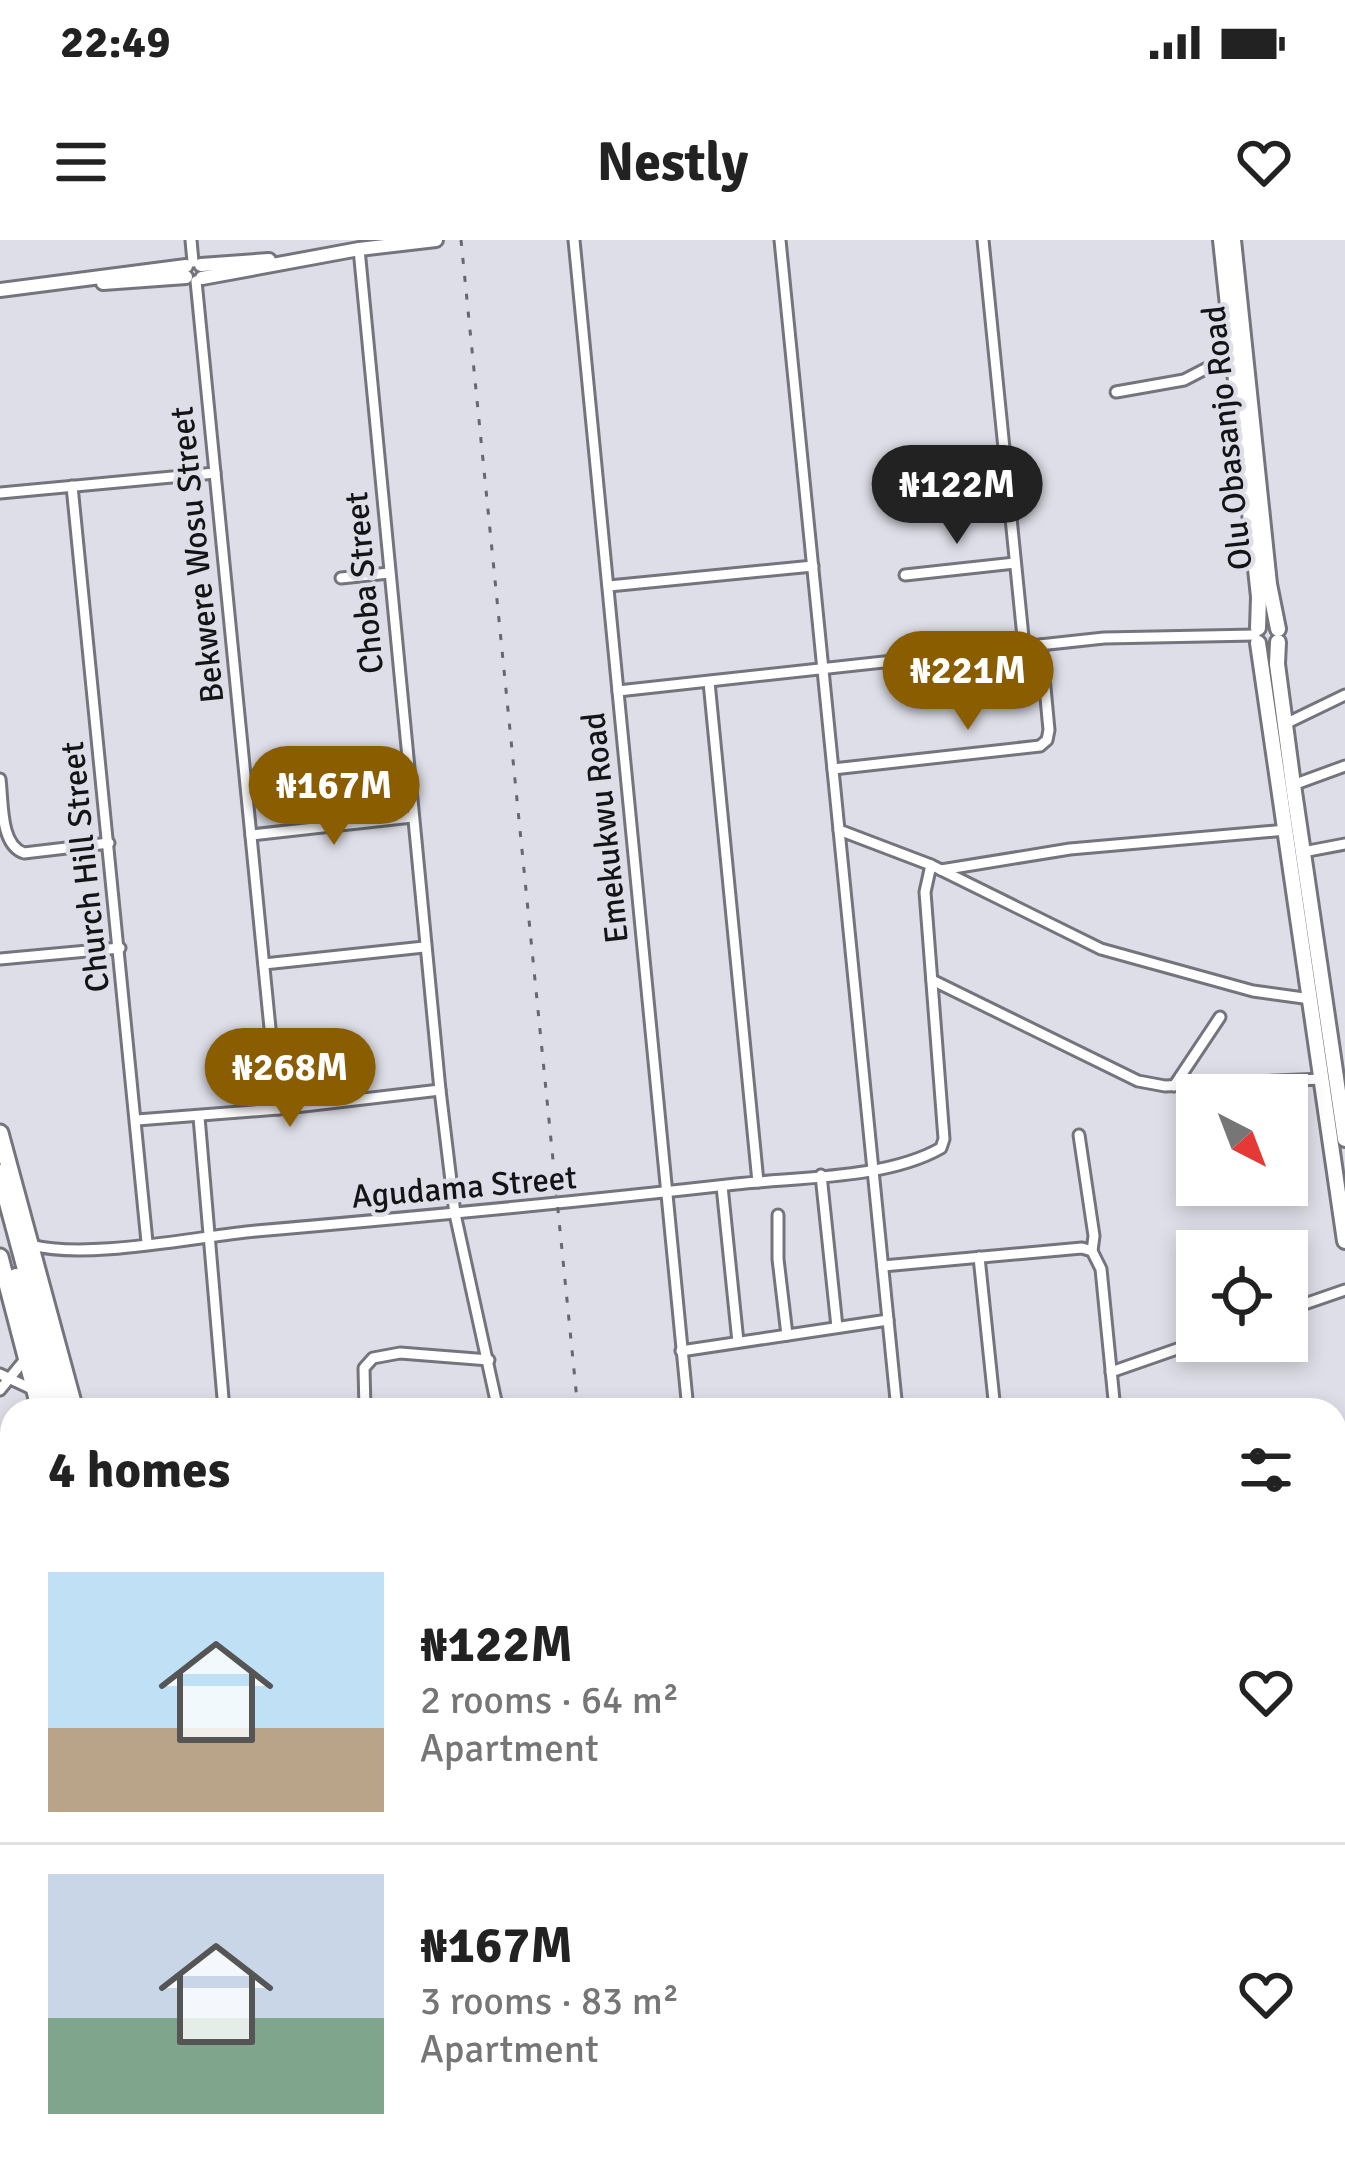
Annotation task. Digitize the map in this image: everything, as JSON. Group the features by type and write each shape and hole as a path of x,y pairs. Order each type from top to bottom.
{"highway":[{"path":"0,1173 49,1398"},
{"path":"0,1216 60,1398"}],"main road":[{"name":"Olu Obasanjo Road","path":"1221,240 1259,597 1257,635 1311,999 1334,1075 1345,1241"},
{"name":"Olu Obasanjo Road","path":"1233,240 1292,785 1345,1139"},
{"path":"1257,635 1268,648 1278,635"},
{"path":"0,1133 72,1398"},
{"path":"0,1257 36,1398"}],"street":[{"name":"Bekwere Wosu Street","path":"191,240 278,1109"},
{"path":"0,290 300,260 436,240"},
{"name":"Emekukwu Road","path":"574,240 687,1398"},
{"path":"780,240 896,1398"},
{"path":"983,240 1024,647"},
{"name":"Choba Street","path":"359,249 440,1090 455,1214 496,1398"},
{"path":"1116,392 1184,380 1213,365 1234,365"},
{"path":"0,494 215,472"},
{"name":"Church Hill Street","path":"72,486 147,1242"},
{"path":"904,575 1015,563"},
{"path":"609,586 813,566"},
{"path":"341,578 389,573"},
{"path":"618,691 1041,645 1160,635 1257,635"},
{"path":"833,769 1040,746 1049,730 1041,645"},
{"path":"709,682 758,1182"},
{"path":"1285,724 1345,695"},
{"path":"1292,785 1345,766"},
{"path":"0,778 2,815 13,850 24,854 109,843"},
{"path":"251,835 412,817"},
{"path":"839,830 936,867 1101,949 1253,991 1311,999"},
{"path":"936,867 1070,849 1286,830"},
{"path":"1303,852 1345,844"},
{"path":"936,867 925,892 932,980 1138,1081 1174,1085 1334,1075"},
{"path":"264,964 424,946"},
{"path":"0,959 120,948"},
{"name":"Agudama Street","path":"60,1252 821,1175 929,1155 944,1143 932,980"},
{"path":"1174,1085 1220,1017"},
{"path":"136,1120 440,1090"},
{"path":"199,1117 223,1398"},
{"path":"1079,1135 1094,1236 1092,1251 1101,1268 1114,1398"},
{"path":"821,1175 837,1328"},
{"path":"722,1186 738,1342"},
{"path":"778,1215 787,1335"},
{"path":"31,1245 60,1252"},
{"path":"883,1266 1082,1248 1092,1251"},
{"path":"38,1270 60,1252"},
{"path":"979,1257 993,1398"},
{"path":"1308,1302 1345,1289"},
{"path":"682,1351 888,1320"},
{"path":"1111,1372 1176,1349"},
{"path":"365,1398 364,1368 373,1358 400,1353 489,1360"},
{"path":"0,1390 4,1377 26,1358"},
{"path":"4,1377 34,1390"}],"railway":[{"path":"461,240 577,1398"}]}
